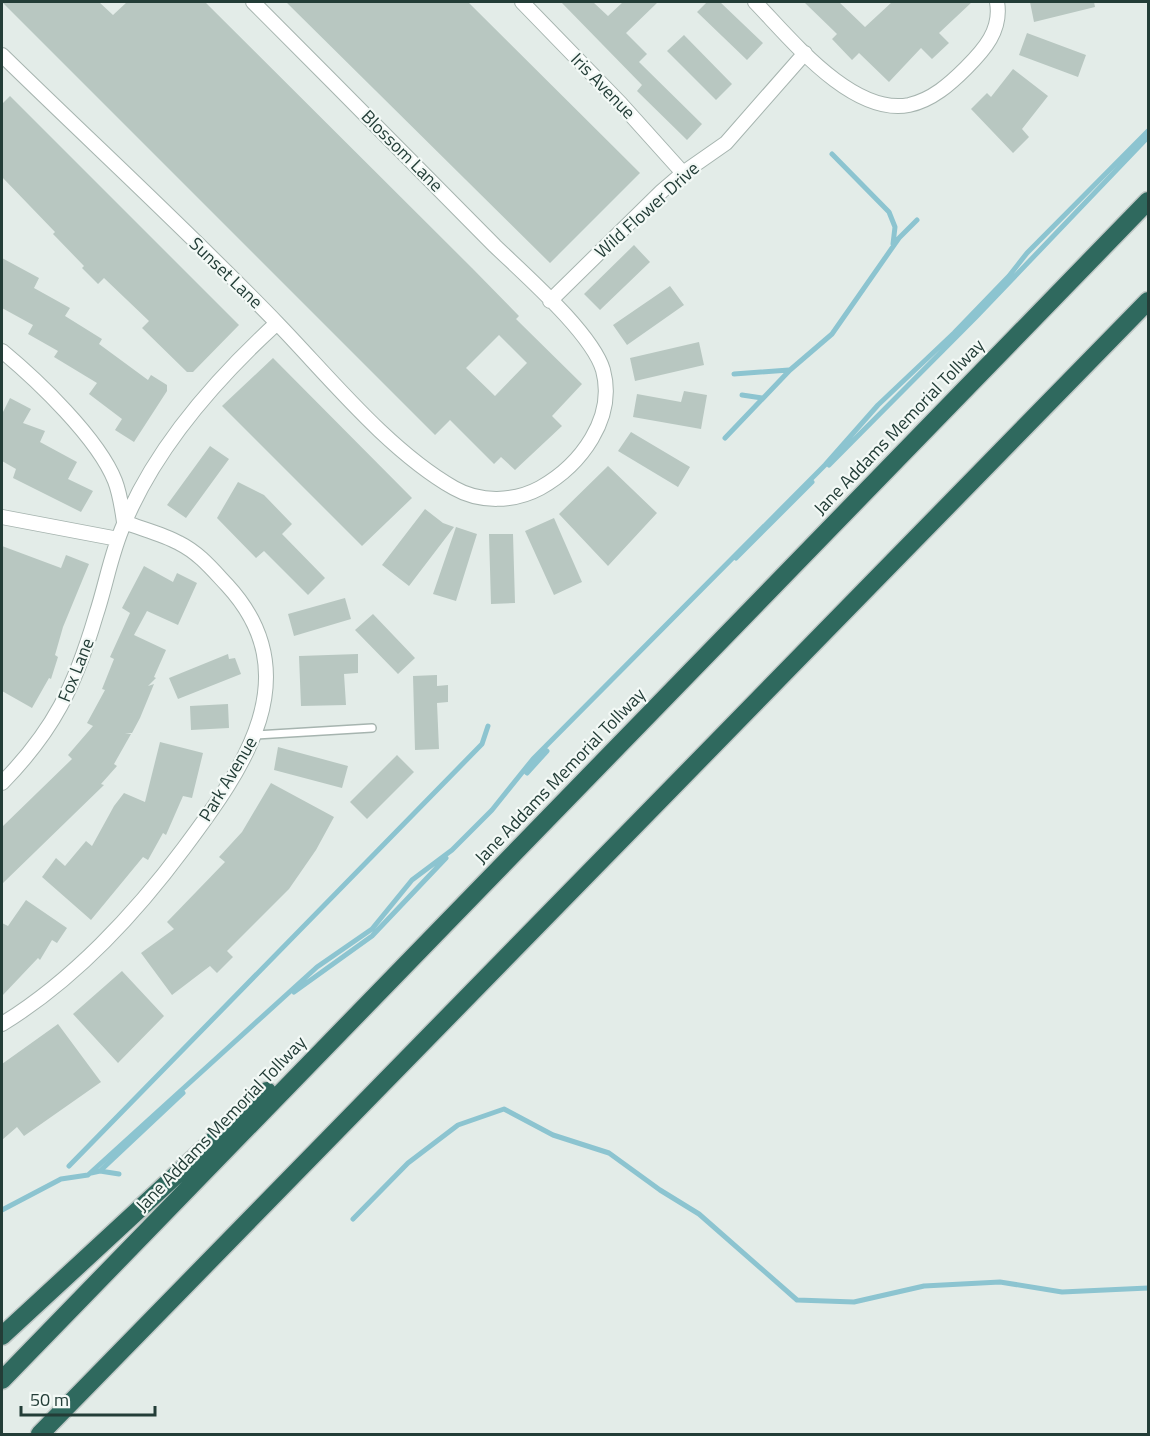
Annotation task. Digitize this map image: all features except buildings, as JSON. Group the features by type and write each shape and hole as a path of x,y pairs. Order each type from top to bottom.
{"highway":[{"name":"Jane Addams Memorial Tollway","path":"2,1380 1149,201"},
{"path":"40,1434 1149,301"},
{"path":"2,1336 383,988"}],"street":[{"name":"Blossom Lane","path":"253,2 550,301"},
{"name":"Iris Avenue","path":"522,2 621,104 683,173"},
{"path":"755,2 805,53 850,90 873,102 890,106 908,105 941,90 979,55 995,30 998,17 997,2"},
{"name":"Wild Flower Drive","path":"550,301 683,173 726,143 805,53"},
{"name":"Sunset Lane","path":"2,56 278,323 410,457 453,487 474,496 496,499 531,492 549,482 571,464 598,428 606,399 602,366 590,345 550,301"},
{"path":"2,517 118,539 124,522 150,473 205,395 278,323"},
{"path":"2,351 63,408 94,447 115,480 124,522"},
{"name":"Park Avenue","path":"2,1024 28,1008 130,913 173,864 214,809 256,735 264,702 266,669 262,644 253,621 238,598 201,556 178,542 124,522"},
{"name":"Fox Lane","path":"2,783 54,721 75,680 118,539"}],"lane":[{"path":"256,735 372,728"}],"waterway":[{"path":"2,1210 61,1179 88,1175 317,967 372,929 412,880 452,850 492,810 533,759 825,465 878,405 954,333 1009,276 1027,253 1148,131"},
{"path":"829,465 977,316 1148,137"},
{"path":"832,154 889,212 895,227 893,244"},
{"path":"725,438 790,370 832,334 899,238 917,220"},
{"path":"734,374 789,370"},
{"path":"742,395 762,398"},
{"path":"736,558 812,482"},
{"path":"69,1166 482,744 488,726"},
{"path":"527,773 547,751"},
{"path":"294,992 372,936 446,858"},
{"path":"91,1173 100,1171 183,1093"},
{"path":"353,1219 408,1163 458,1125 504,1109 553,1135 609,1153 660,1190 699,1214 797,1300 854,1302 924,1286 1000,1282 1062,1292 1148,1288"},
{"path":"100,1171 119,1174"}]}
